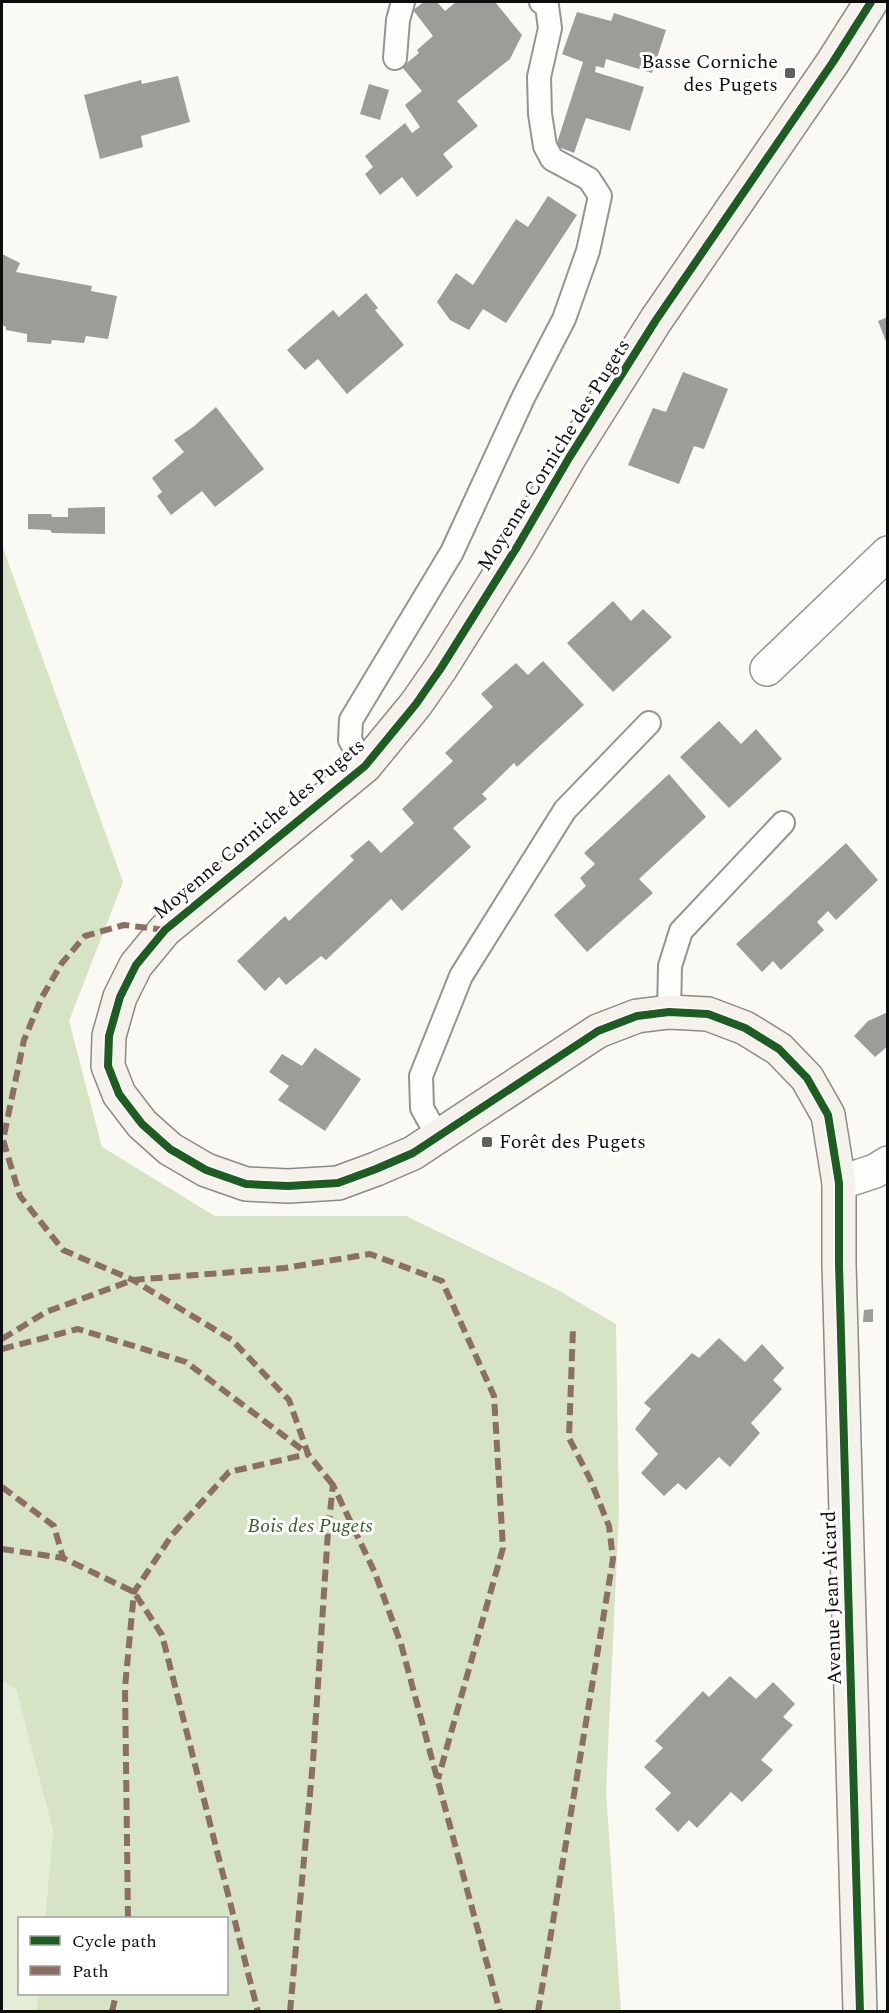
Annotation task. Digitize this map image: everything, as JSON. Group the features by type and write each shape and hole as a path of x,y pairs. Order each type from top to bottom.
{"street":[{"name":"Moyenne Corniche des Pugets","path":"839,1183 828,1115 807,1078 778,1049 744,1028 708,1014 669,1012 637,1016 598,1031 413,1153 338,1183 288,1186 246,1184 206,1170 170,1149 142,1125 119,1094 108,1066 109,1036 120,997 136,965 165,930 364,766 416,704 517,547 569,458 656,321 827,72 861,6"},
{"path":"767,669 888,553"},
{"path":"839,1183 875,1171 888,1163"},
{"name":"Avenue Jean Aicard","path":"839,1183 839,1264 860,2012"}],"lane":[{"path":"395,58 398,20 404,2"},
{"path":"364,766 350,740 351,720 452,552 524,396 564,319 588,251 600,195 589,179 552,159 544,146 539,78 550,28 547,6 540,2"},
{"path":"438,1137 422,1108 422,1076 461,976 565,810 649,723"},
{"path":"669,1012 670,966 681,931 783,823"}],"green space":[{"name":"Bois des Pugets","path":"2,545 123,882 69,1021 102,1147 215,1216 406,1216 556,1289 616,1324 619,1512 606,1792 621,2011 36,2011 39,1995 228,1995 228,1917 45,1917 53,1831 16,1689 2,1681"},
{"path":"2,1681 16,1689 53,1831 45,1917 18,1917 18,1995 39,1995 36,2011 2,2011"}],"building":[{"path":"424,2 437,2 445,11 456,2 495,2 522,35 510,59 457,101 478,126 443,154 453,167 417,197 402,177 380,195 365,174 373,167 365,156 405,123 412,133 420,127 405,105 422,91 402,67 419,53 417,50 433,36 413,10"},
{"path":"577,12 611,21 614,13 666,30 652,73 606,59 604,68 596,66 595,72 644,87 630,131 586,118 574,153 556,146 583,62 562,54"},
{"path":"178,76 190,122 141,136 143,147 100,159 84,95 141,80 142,84"},
{"path":"369,84 389,90 380,120 360,114"},
{"path":"548,196 577,215 506,323 483,309 469,330 450,320 437,302 456,273 473,285 516,219 528,227"},
{"path":"2,254 20,263 16,272 92,286 91,291 117,296 108,339 86,336 84,343 52,340 51,344 27,342 27,334 6,330 6,327 2,325"},
{"path":"366,293 378,308 375,310 404,345 347,394 318,359 305,370 287,350 333,310 339,317"},
{"path":"888,317 888,344 887,344 878,321"},
{"path":"683,372 728,389 704,449 694,446 679,484 628,465 653,408 666,412"},
{"path":"216,407 264,469 215,507 202,491 171,515 157,496 162,492 152,478 184,452 174,440"},
{"path":"105,507 105,534 52,533 50,530 28,529 28,514 68,517 68,508"},
{"path":"613,601 631,621 643,609 672,637 613,692 567,643"},
{"path":"543,661 584,705 517,767 514,763 482,794 487,799 453,828 471,847 402,911 391,899 326,960 321,956 286,985 279,977 265,991 237,961 285,916 289,921 354,860 350,856 369,840 381,853 414,823 402,809 453,761 445,753 493,707 481,694 516,663 528,675"},
{"path":"719,721 741,744 756,729 782,759 729,808 680,757"},
{"path":"669,774 706,817 639,879 653,893 587,952 554,915 586,886 580,878 595,864 584,853"},
{"path":"846,843 878,880 836,920 828,911 817,922 824,930 781,970 773,961 762,972 736,944"},
{"path":"888,1012 888,1046 875,1057 854,1036 868,1021"},
{"path":"315,1048 361,1079 325,1131 278,1100 289,1086 269,1072 282,1054 302,1066"},
{"path":"873,1309 873,1322 863,1322 864,1310"},
{"path":"719,1338 745,1362 762,1344 784,1368 773,1380 782,1389 751,1423 760,1433 730,1467 719,1457 686,1490 678,1483 664,1496 641,1473 658,1454 635,1429 651,1409 644,1403 692,1353 699,1358"},
{"path":"730,1676 756,1699 773,1682 795,1704 783,1717 793,1725 761,1760 773,1770 742,1802 731,1792 697,1828 689,1820 678,1832 655,1809 671,1793 644,1767 663,1748 655,1741 703,1691 709,1697"}],"marked path":[{"path":"165,930 124,925 85,936 62,963 42,997 24,1040 3,1140 20,1196 63,1250 133,1280 232,1340 289,1400 308,1454 333,1485"},
{"path":"2,1339 46,1312 133,1280 285,1268 370,1254 442,1281 494,1396 503,1548 438,1779"},
{"path":"538,2012 613,1559 609,1526 590,1479 569,1438 573,1328"},
{"path":"2,1349 78,1329 186,1362 308,1454"},
{"path":"128,1917 125,1687 134,1592 172,1535 229,1472 308,1454"},
{"path":"290,2012 313,1761 333,1485 375,1573 401,1644 500,2012"},
{"path":"2,1487 54,1526 63,1558"},
{"path":"2,1549 63,1558 134,1592 162,1635 258,2012"},
{"path":"112,2012 116,1995"}],"cycle path":[{"path":"860,2012 839,1264 839,1183 828,1115 807,1078 779,1049 745,1028 708,1014 669,1012 637,1016 598,1031 413,1153 338,1183 288,1186 246,1184 206,1170 170,1149 142,1124 119,1094 108,1066 109,1036 120,997 136,965 165,930 365,766 416,704 517,547 569,458 656,320 833,62 871,2"}],"place":[{"name":"Basse Corniche des Pugets","path":"790,73"},
{"name":"Forêt des Pugets","path":"487,1142"}]}
